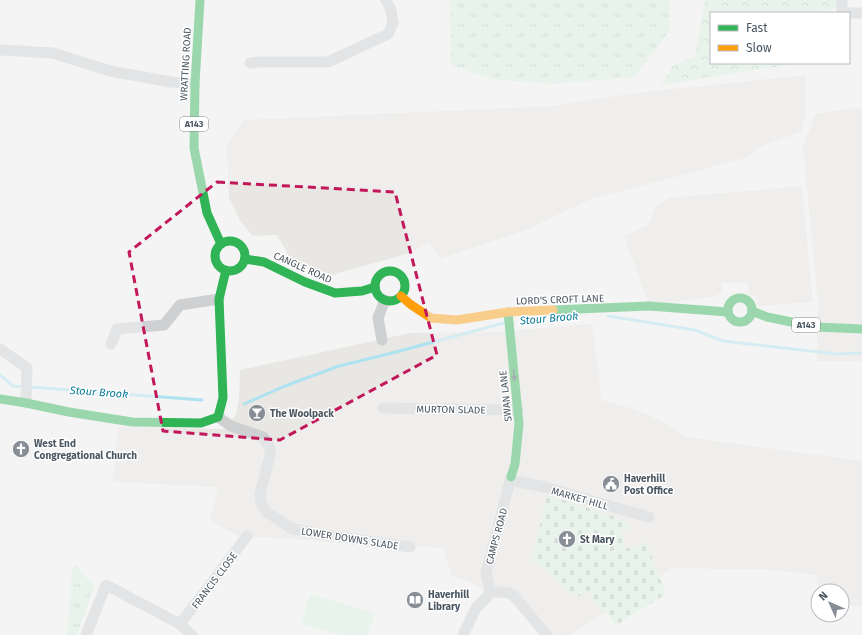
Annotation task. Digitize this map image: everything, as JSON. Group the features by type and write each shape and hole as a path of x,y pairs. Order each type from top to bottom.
{"main road":[{"name":"WRATTING ROAD","path":"200,0 195,84 194,148 207,213 221,244"},
{"path":"226,241 232,241 237,242 243,247 245,259 243,264 238,269 233,271 221,268 215,257 221,244 226,241"},
{"name":"CANGLE ROAD","path":"245,259 264,262 305,282 335,293 362,291 375,287"},
{"path":"0,399 132,422 202,423 218,417 223,398 219,299 226,270"},
{"path":"392,271 402,276 405,285 401,296 394,300 385,300 378,294 375,287 380,275 385,272 392,271"},
{"name":"LORD'S CROFT LANE","path":"401,296 431,318 457,320 508,314 649,306 728,312"},
{"name":"A143","path":"728,312 730,302 740,298 748,302 752,311 767,317 816,327 862,330"},
{"path":"728,312 732,319 740,322 747,319 752,311"},
{"name":"SWAN LANE","path":"508,314 519,424 515,464 511,478"}],"street":[{"path":"250,63 328,62 388,34 393,23 391,10 386,0"},
{"path":"842,0 842,12"},
{"path":"850,13 862,14"},
{"path":"0,50 53,53 110,71 171,82 195,84"},
{"path":"111,344 117,329 164,325 180,305 219,299"},
{"path":"382,340 378,318 385,300"},
{"path":"0,349 27,368 26,403"},
{"name":"MURTON SLADE","path":"383,408 518,410"},
{"name":"LOWER DOWNS SLADE","path":"218,417 231,426 263,437 270,447 270,455 260,494 261,503 266,511 290,528 319,534 410,547"},
{"name":"MARKET HILL","path":"511,478 649,516"},
{"name":"CAMPS ROAD","path":"490,591 486,573 511,478"},
{"name":"FRANCIS CLOSE","path":"180,624 247,536"},
{"path":"86,635 106,585 180,624 192,635"},
{"path":"463,635 476,608 487,597 490,591 509,593 514,596 547,635"}],"highlighted area":[{"path":"217,182 395,192 437,355 280,440 163,431 129,252"}],"shaded area":[{"path":"806,75 806,111 801,132 758,147 749,157 595,197 526,230 440,259 429,243 410,253 332,275 305,267 292,261 277,235 253,236 240,221 229,198 227,144 244,120 555,106 634,93"},
{"path":"862,107 862,361 817,361 818,302 803,148 815,114"},
{"path":"802,186 813,302 757,306 756,295 749,296 747,282 721,283 722,288 720,294 715,296 649,306 624,236 648,225 655,208 658,205 668,198"},
{"path":"592,324 602,400 637,410 664,422 687,437 862,461 862,607 850,606 850,583 817,583 818,575 773,570 672,568 571,635 555,635 513,592 486,589 451,575 444,548 239,536 210,521 218,487 113,482 118,427 224,429 236,415 239,399 240,370 410,333 497,332"}],"green space":[{"path":"450,0 669,0 670,30 634,77 551,84 491,79 451,65"},
{"path":"705,0 839,0 839,7 820,12 710,12 710,64 793,64 661,85 673,66 695,56"},
{"path":"547,495 615,517 633,528 621,533 626,549 646,543 666,594 615,626 606,611 603,613 588,590 578,597 554,579 543,567 532,561"},
{"path":"77,566 83,575 92,582 94,587 77,635 67,635 72,567"},
{"path":"310,594 375,613 368,635 340,635 301,624"}],"waterway":[{"name":"Stour Brook","path":"608,316 695,330 723,341 837,354 862,353"},
{"name":"Stour Brook","path":"244,404 285,386 339,366 504,323"},
{"name":"Stour Brook","path":"0,375 13,386 24,387"},
{"name":"Stour Brook","path":"30,387 202,400"}],"traffic: fast":[{"path":"200,0 195,84 194,148 207,213 221,244"},
{"path":"230,241 241,245 245,256 241,267 230,271 219,267 215,256 219,245 230,241"},
{"path":"245,259 264,262 305,282 335,293 362,291 375,287"},
{"path":"0,399 132,422 201,423 218,417 223,398 219,299 226,270"},
{"path":"390,271 396,272 404,280 405,286 404,292 396,300 390,301 384,300 376,292 375,286 376,280 384,272 390,271"},
{"path":"740,298 745,299 751,305 752,310 751,315 745,321 740,322 735,321 729,315 728,310 729,305 735,299 740,298"},
{"path":"553,310 649,306 728,312"},
{"path":"752,311 767,317 816,327 862,329"},
{"path":"508,312 519,424 515,464 511,477"}],"traffic: slow":[{"path":"401,296 431,318 457,320 508,312 553,310"}],"place":[{"name":"The Woolpack","path":"257,413"},
{"name":"West End Congregational Church","path":"21,449"},
{"name":"Haverhill Post Office","path":"611,484"},
{"name":"St Mary","path":"567,539"},
{"name":"Haverhill Library","path":"415,600"}]}
